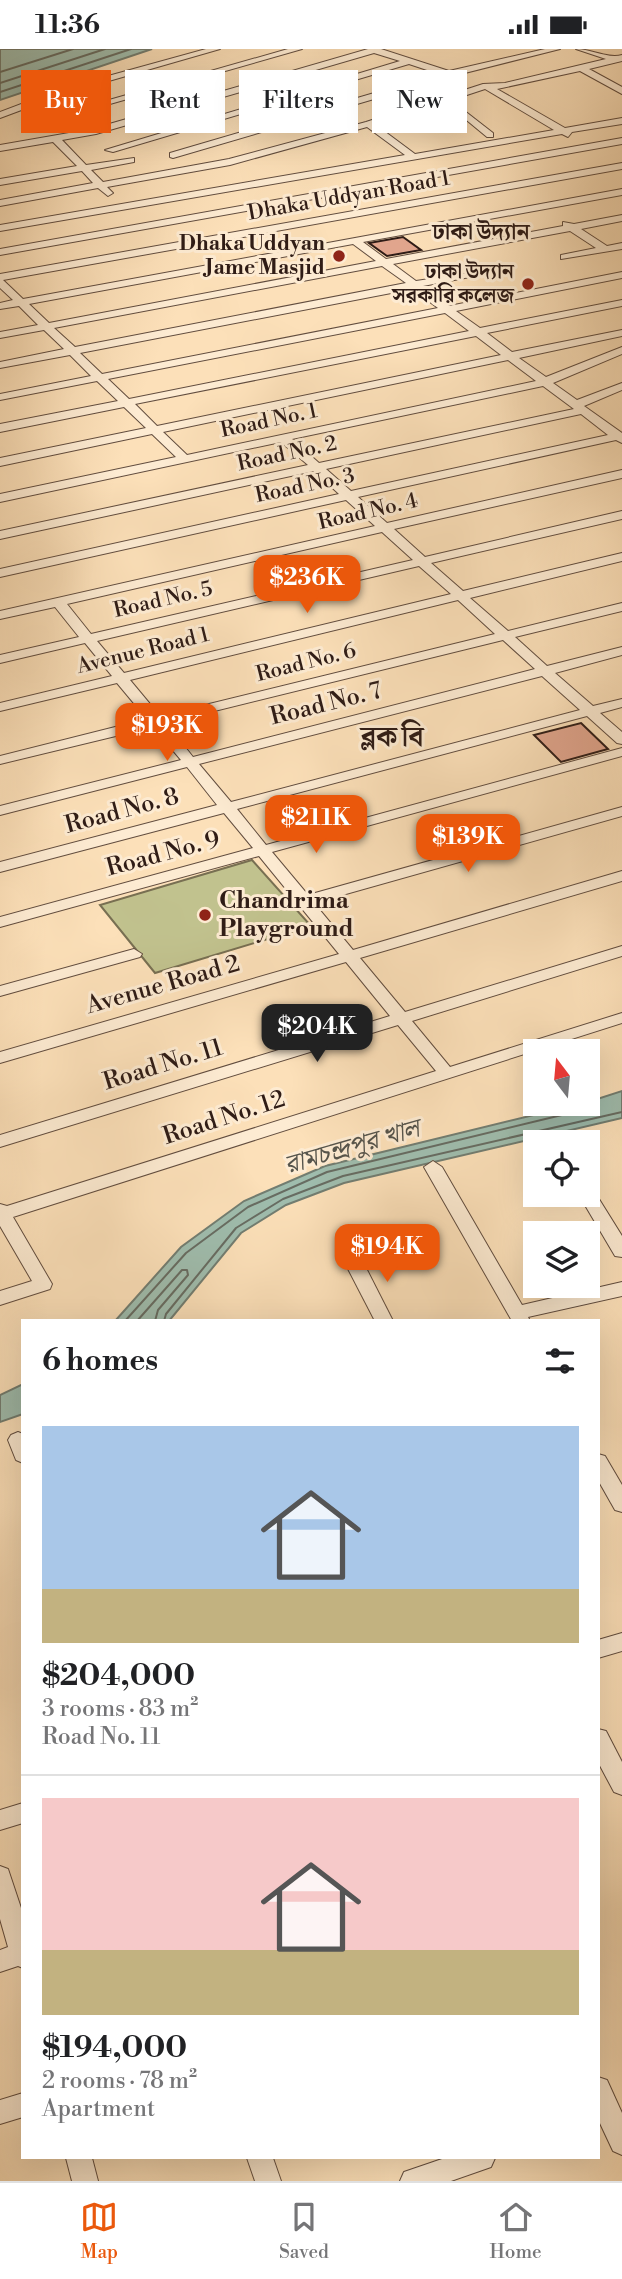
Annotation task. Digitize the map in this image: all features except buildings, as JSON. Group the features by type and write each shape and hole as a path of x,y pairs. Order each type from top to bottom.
{"street":[{"path":"0,115 64,91 216,49"},
{"path":"462,70 556,49"},
{"path":"580,49 620,59"},
{"path":"0,148 93,132 324,62 373,50 438,70"},
{"path":"111,101 294,51"},
{"path":"313,59 372,77"},
{"path":"467,92 486,86 505,86 620,59"},
{"path":"110,150 410,61"},
{"path":"581,68 622,90"},
{"path":"467,80 486,86 600,153"},
{"path":"173,155 372,96"},
{"path":"467,116 490,135"},
{"name":"Dhaka Uddyan Road 1","path":"0,228 622,121"},
{"path":"0,203 249,157 372,123"},
{"path":"369,124 413,157"},
{"path":"57,140 121,207 182,259"},
{"path":"0,252 622,141"},
{"path":"249,157 261,164"},
{"path":"611,159 622,166"},
{"path":"0,181 131,160"},
{"name":"Dhaka Uddyan Road 1","path":"0,279 182,259 337,217 622,166"},
{"path":"272,171 318,203"},
{"path":"0,306 182,259 360,237 622,192"},
{"path":"540,207 551,214"},
{"path":"328,210 347,225"},
{"path":"0,335 622,218"},
{"path":"562,221 605,249"},
{"path":"360,237 384,263 619,434"},
{"path":"565,257 622,246"},
{"path":"0,365 466,275"},
{"path":"0,397 622,275"},
{"path":"0,279 185,459"},
{"path":"0,428 622,303"},
{"path":"0,462 622,333"},
{"name":"Road No. 1","path":"0,498 545,382 622,350"},
{"name":"Road No. 2","path":"0,535 580,408 622,386"},
{"name":"Road No. 3","path":"0,573 619,434"},
{"path":"284,437 622,740"},
{"name":"Road No. 4","path":"0,615 622,474"},
{"name":"Road No. 5","path":"0,659 622,516"},
{"name":"Avenue Road 1","path":"0,707 622,557"},
{"path":"58,602 447,1074"},
{"name":"Road No. 6","path":"0,760 622,607"},
{"name":"Road No. 7","path":"0,811 622,651"},
{"name":"Road No. 8","path":"0,867 622,703"},
{"name":"Road No. 9","path":"0,922 622,752"},
{"path":"304,901 622,811"},
{"name":"Avenue Road 2","path":"0,1058 622,876"},
{"name":"Road No. 11","path":"0,1141 622,951"},
{"path":"0,991 134,954"},
{"name":"Road No. 12","path":"1,1213 622,1018"},
{"path":"433,1167 519,1317 622,1289"},
{"path":"595,1207 622,1251"},
{"path":"0,1298 43,1284 1,1213"},
{"path":"355,1265 383,1319"},
{"path":"600,1465 622,1504"},
{"path":"600,1648 622,1642"},
{"path":"600,1742 622,1785"},
{"path":"0,1820 21,1815"},
{"path":"0,1876 21,1951"},
{"path":"0,1961 21,1955"},
{"path":"600,2093 622,2142"},
{"path":"0,2112 21,2106"},
{"path":"79,2159 85,2181"},
{"path":"260,2159 268,2181"},
{"path":"413,2181 479,2159"}],"green space":[{"name":"Chandrima Playground","path":"252,860 311,926 155,973 100,905"}],"water":[{"path":"0,49 152,49 89,70 21,70 21,93 0,100"},
{"path":"622,1091 622,1118 571,1130 523,1130 523,1141 344,1183 286,1205 241,1233 171,1319 117,1319 181,1247 244,1201 325,1166 526,1117 600,1117 600,1098"},
{"path":"21,1385 21,1415 0,1422 0,1395"}],"place":[{"name":"Dhaka Uddyan Jame Masjid","path":"339,256"},
{"name":"ঢাকা উদ্যান সরকারি কলেজ","path":"528,284"},
{"name":"Chandrima Playground","path":"205,915"}],"district":[{"name":"ঢাকা উদ্যান","path":"481,232"},
{"name":"ব্লক বি","path":"392,737"}],"water label":[{"name":"রামচন্দ্রপুর খাল","path":"352,1147"}]}
